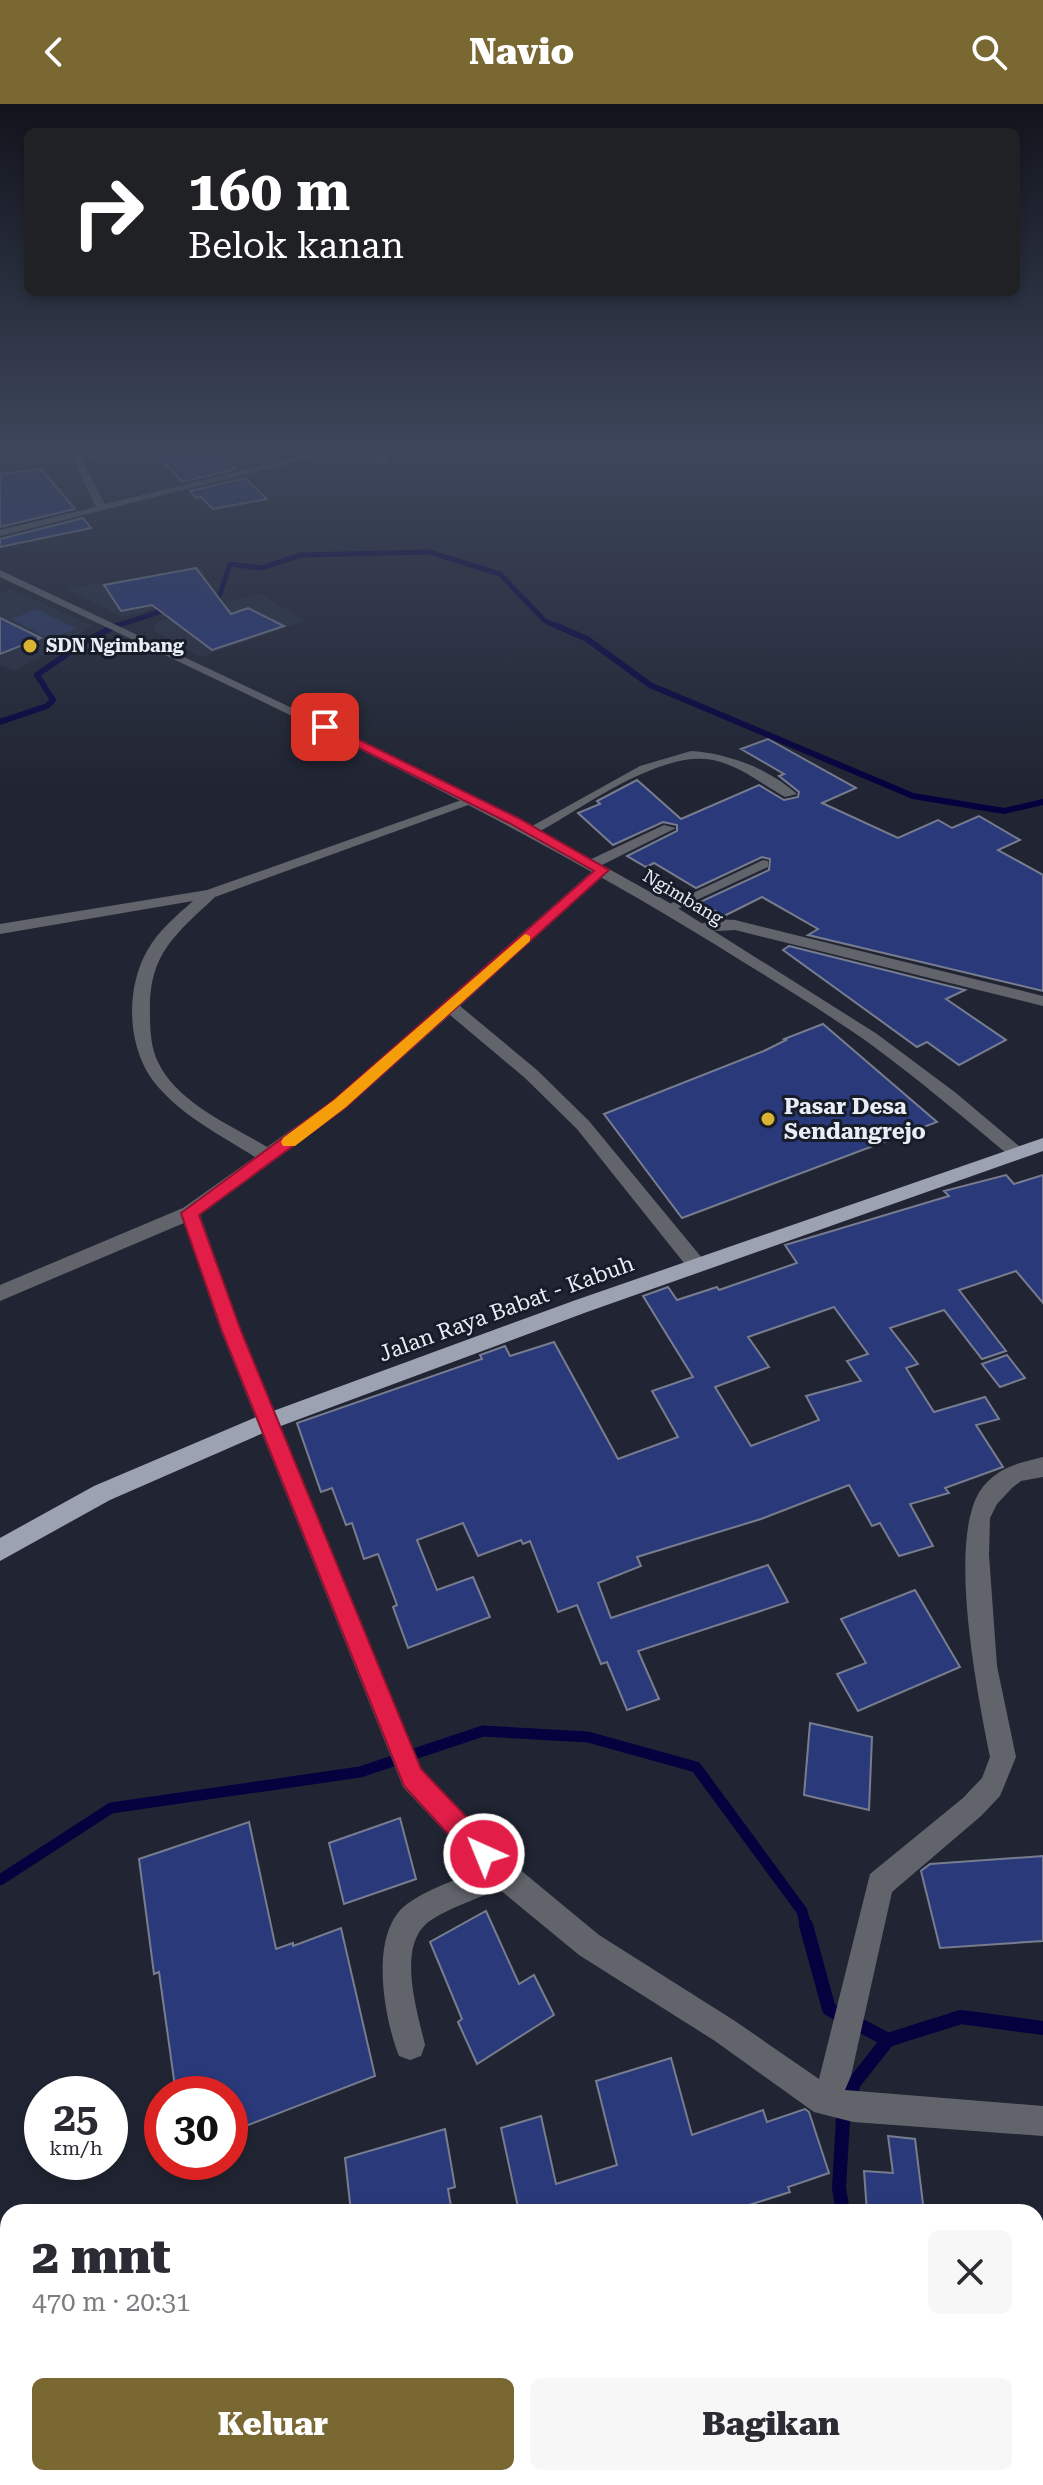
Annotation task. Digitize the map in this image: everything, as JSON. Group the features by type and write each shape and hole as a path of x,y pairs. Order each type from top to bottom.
{"main road":[{"name":"Jalan Raya Babat - Kabuh","path":"0,1550 62,1511 135,1475 268,1422 695,1263 1042,1146"}],"street":[{"name":"Ngimbang","path":"0,573 475,800 597,867 700,927 909,1064 1017,1152"},
{"path":"532,830 625,778 679,757 696,754 730,762 790,794"},
{"path":"0,929 210,894 475,800"},
{"path":"0,1293 190,1213 340,1104 450,1006 597,867 669,828"},
{"path":"668,908 763,864"},
{"path":"210,894 170,929 146,964 139,992 143,1039 152,1068 180,1098 269,1157"},
{"path":"700,927 735,925 1043,1001"},
{"path":"450,1006 531,1074 583,1125 695,1263"},
{"path":"190,1213 268,1422 412,1778 502,1873 589,1945 725,2031 838,2097 1043,2121"},
{"path":"838,2097 860,1972 880,1884 972,1807 991,1787 999,1771 1003,1757 985,1666 977,1555 979,1518 989,1497 1004,1481 1015,1473 1043,1467"},
{"path":"410,2045 395,1974 400,1939 407,1923 416,1914 502,1873"}],"shaded area":[{"path":"201,567 214,593 123,617 66,589"},
{"name":"SDN Ngimbang","path":"10,589 93,626 15,671 0,665 0,593"},
{"path":"261,594 305,621 201,657 153,630 159,621"},
{"path":"37,609 76,629 49,639 11,619"}],"building":[{"path":"196,568 231,614 248,608 284,626 212,650 152,605 121,611 104,585"},
{"path":"0,618 41,638 0,654"},
{"path":"768,739 856,788 822,803 898,838 938,820 952,828 979,816 1020,840 998,850 1043,875 1043,991 808,935 818,929 762,897 724,916 700,902 769,870 770,859 762,857 696,888 654,863 646,867 627,856 677,831 677,825 663,822 613,845 578,813 600,804 597,801 637,780 681,819 759,785 784,800 798,797 799,792 779,776 784,774 741,749"},
{"path":"789,946 965,990 946,999 1006,1040 959,1065 927,1042 917,1047 783,950"},
{"name":"Pasar Desa Sendangrejo","path":"823,1024 937,1122 682,1218 604,1114 764,1051 784,1039"},
{"path":"1006,1175 1014,1184 1043,1175 1043,1303 1016,1271 959,1290 1006,1351 982,1359 944,1310 890,1328 918,1364 906,1368 934,1412 985,1397 999,1419 976,1425 1003,1467 945,1488 949,1493 910,1504 933,1546 899,1556 880,1523 872,1526 849,1485 761,1519 637,1557 641,1566 598,1583 611,1618 768,1565 788,1602 638,1651 659,1699 627,1710 607,1662 601,1664 577,1605 558,1612 530,1541 523,1544 521,1540 478,1556 463,1523 417,1540 437,1590 473,1577 490,1617 408,1648 393,1607 397,1605 378,1554 364,1559 352,1523 346,1525 332,1488 321,1492 297,1423 482,1359 480,1355 505,1346 510,1356 554,1342 618,1459 678,1437 652,1391 693,1377 643,1296 668,1287 677,1300 717,1287 719,1290 797,1263 785,1245 949,1196 944,1191","holes":["834,1307 868,1354 847,1361 861,1381 806,1396 819,1420 751,1446 715,1387 769,1367 748,1337"]},
{"path":"1007,1355 1025,1378 1000,1387 982,1364"},
{"path":"915,1590 960,1667 858,1711 837,1674 866,1663 841,1619"},
{"path":"810,1723 872,1737 869,1810 804,1795"},
{"path":"400,1818 416,1879 344,1904 329,1843"},
{"path":"249,1822 276,1949 341,1928 375,2076 248,2125 248,2076 173,2076 159,1972 154,1974 139,1859"},
{"path":"1043,1856 1043,1941 940,1948 921,1871 930,1864"},
{"path":"486,1911 519,1984 534,1975 554,2015 477,2064 458,2022 462,2019 430,1942"},
{"path":"671,2058 692,2135 763,2110 767,2122 805,2109 809,2112 829,2173 788,2187 790,2192 752,2204 517,2204 501,2128 541,2116 556,2184 617,2165 596,2081"},
{"path":"445,2129 455,2187 448,2189 451,2204 350,2204 345,2158"},
{"path":"888,2136 915,2139 923,2204 866,2204 864,2171 893,2173"}],"waterway":[{"path":"209,600 219,597 230,564 261,568 285,560"},
{"path":"455,560 500,574 545,621 559,627"},
{"path":"113,627 171,608"},
{"path":"113,627 117,625"},
{"path":"555,625 587,639 650,685 913,796 1004,811 1043,802"},
{"path":"0,722 47,706 53,700 37,675 84,642 113,627"},
{"path":"0,1880 111,1808 360,1772 483,1731 588,1737 696,1767 802,1911 806,1927"},
{"path":"806,1925 829,2009 888,2040"},
{"path":"888,2040 961,2017 1043,2028"},
{"path":"842,2204 839,2188 843,2119 854,2083 888,2040"}],"slow traffic":[{"path":"289,1142 340,1104 525,939"}],"place":[{"name":"SDN Ngimbang","path":"30,646"},
{"name":"Pasar Desa Sendangrejo","path":"768,1119"}],"route":[{"path":"325,727 513,820 602,870 340,1104 190,1213 231,1331 412,1778 484,1854"}]}
